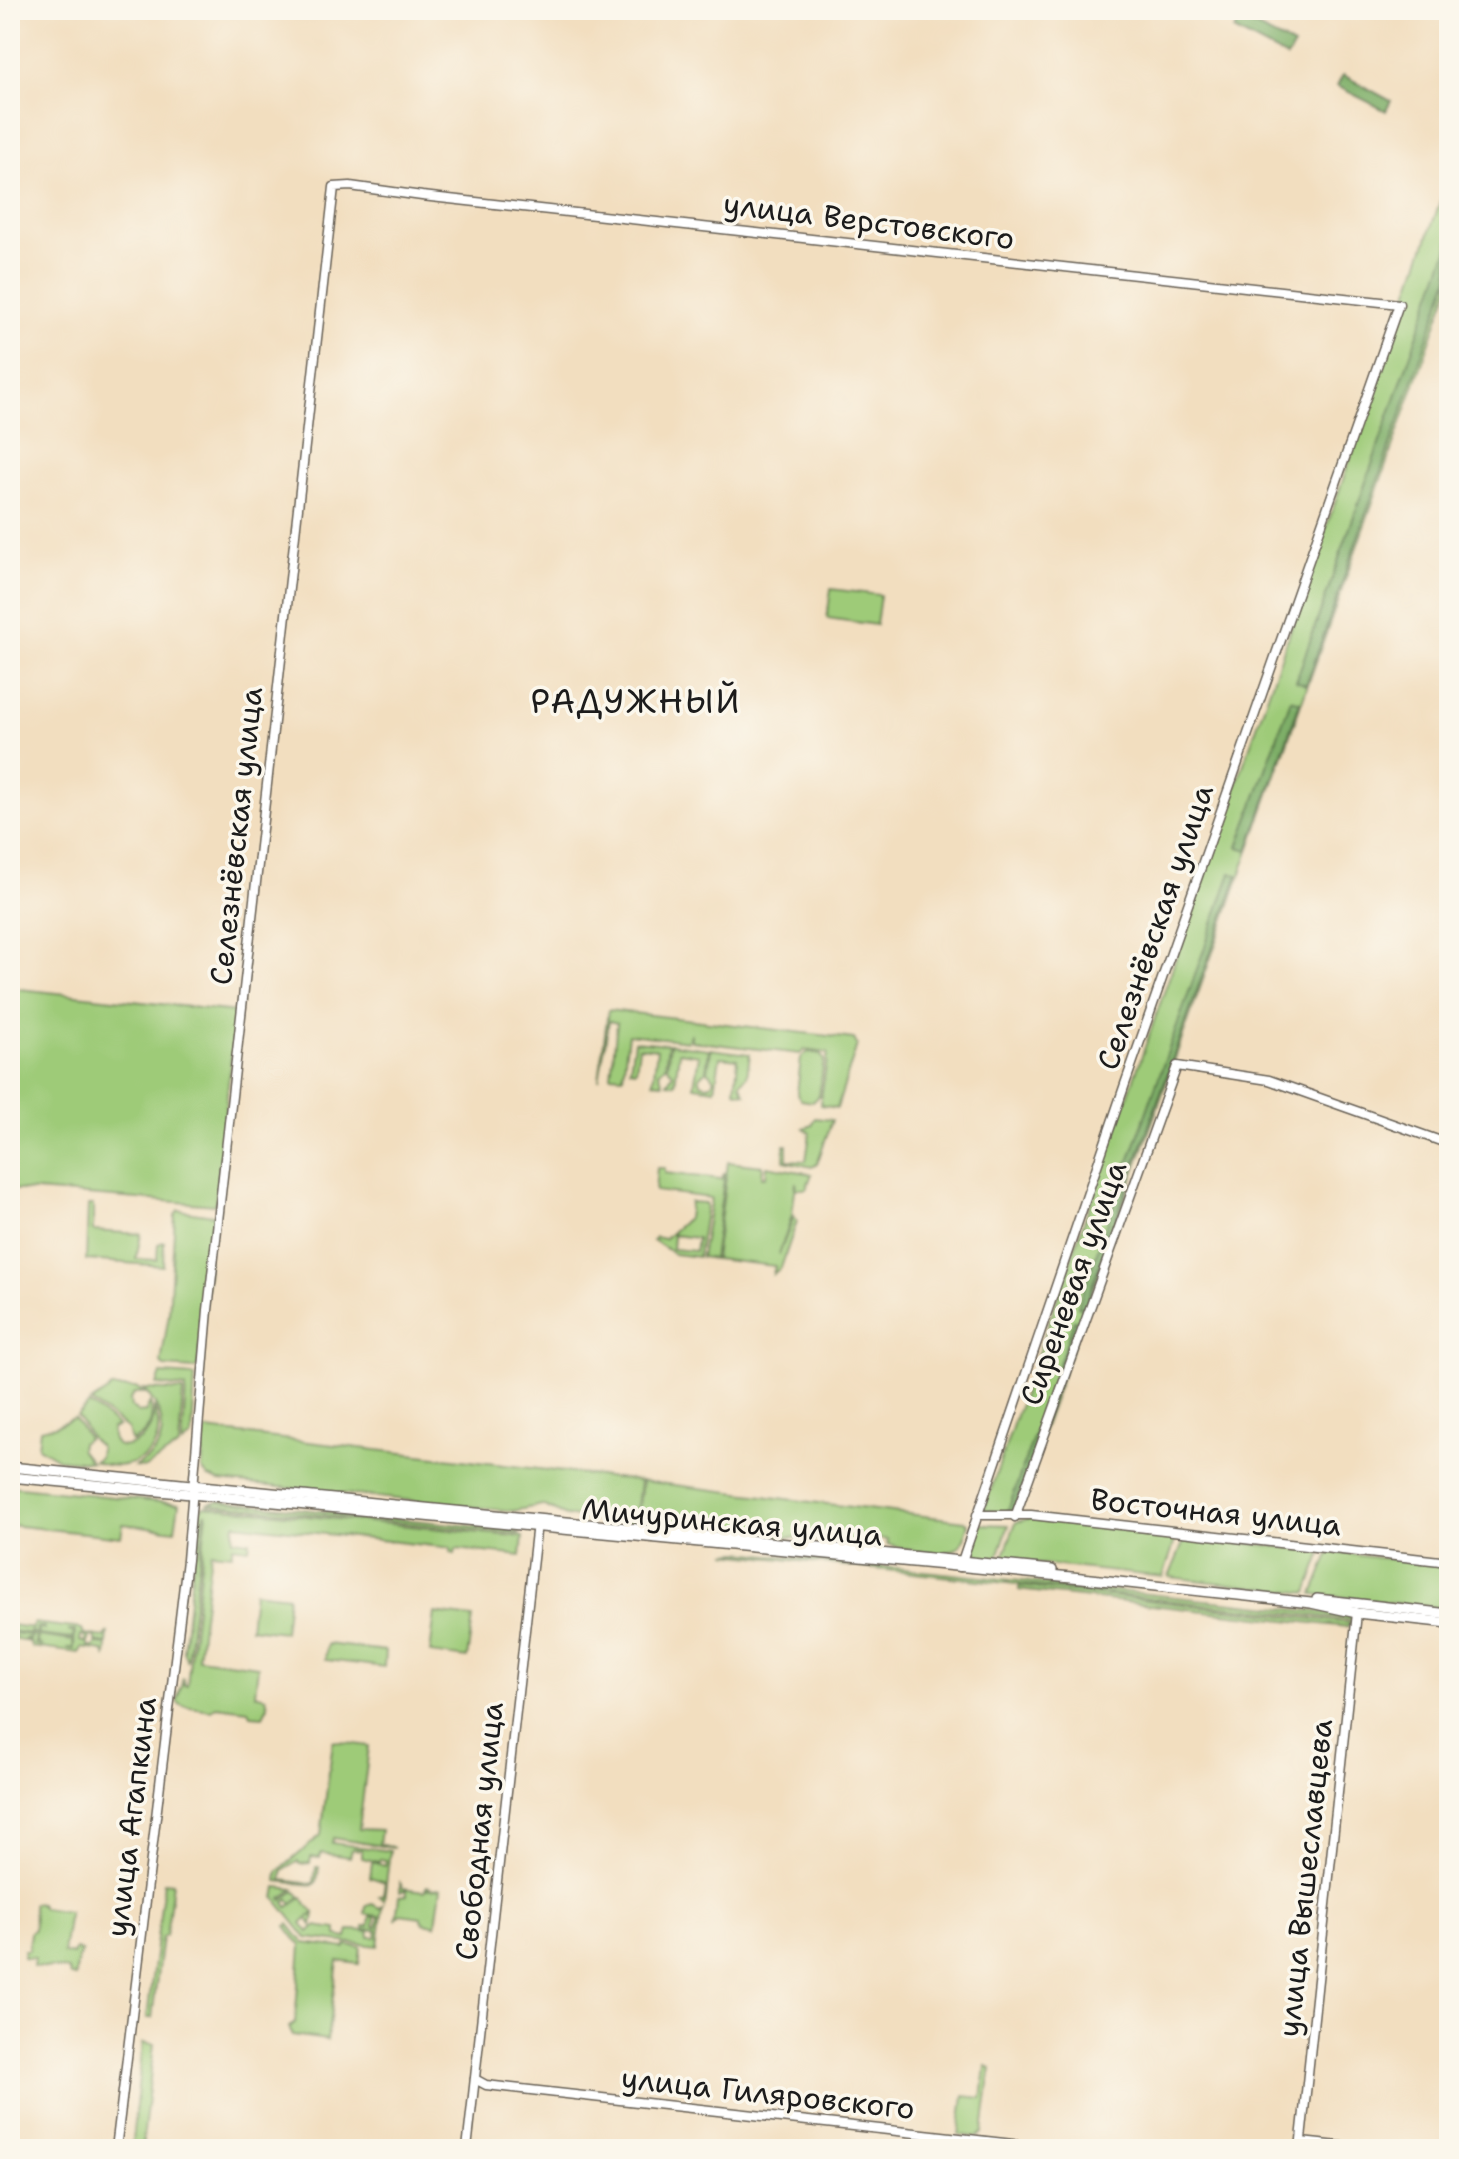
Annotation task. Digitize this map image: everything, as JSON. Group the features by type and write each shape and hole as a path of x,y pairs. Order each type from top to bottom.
{"main road":[{"name":"Мичуринская улица","path":"10,1467 193,1491"},
{"name":"Мичуринская улица","path":"10,1477 537,1523 1449,1614"},
{"name":"Мичуринская улица","path":"961,1564 1311,1603 1357,1613 1449,1623"}],"street":[{"name":"улица Верстовского","path":"334,187 350,186 696,224 1399,304"},
{"name":"Селезнёвская улица","path":"193,1491 197,1422 241,1012 334,187"},
{"name":"Селезнёвская улица","path":"961,1564 1399,304"},
{"name":"Сиреневая улица","path":"1015,1517 1177,1066 1269,1080 1449,1144"},
{"name":"улица Агапкина","path":"116,2149 193,1491"},
{"name":"Восточная улица","path":"977,1515 1031,1515 1449,1562"},
{"name":"Свободная улица","path":"467,2149 537,1523"},
{"name":"улица Вышеславцева","path":"1300,2145 1357,1613"},
{"name":"улица Гиляровского","path":"475,2079 486,2085 1058,2149"},
{"path":"1300,2145 1367,2149"}],"green space":[{"path":"1240,19 1294,46 1287,58 1234,30"},
{"path":"1343,75 1391,101 1386,111 1337,86"},
{"path":"1449,188 1449,288 1013,1514 984,1510 1029,1377 1035,1375 1039,1365 1036,1359 1441,199"},
{"path":"1449,245 1449,277 1306,685 1296,681"},
{"path":"831,589 880,595 876,625 827,618"},
{"path":"1291,699 1300,702 1248,850 1238,847"},
{"path":"1231,873 1238,875 1084,1308 1078,1306"},
{"path":"10,988 236,1012 215,1205 10,1189"},
{"path":"608,1010 854,1039 857,1045 837,1108 820,1105 828,1053 805,1050 800,1054 691,1041 691,1033 688,1041 628,1034 623,1076 611,1075 617,1023 609,1021 599,1080"},
{"path":"634,1041 668,1044 665,1066 659,1072 663,1083 653,1082 657,1049 639,1047 636,1070 630,1069"},
{"path":"670,1044 709,1049 706,1071 699,1078 706,1085 714,1079 708,1071 711,1049 750,1054 747,1076 740,1083 745,1093 735,1091 738,1059 720,1057 715,1089 694,1086 699,1055 679,1052 675,1084 667,1083 673,1074 667,1066"},
{"path":"808,1052 821,1054 824,1060 819,1096 813,1102 801,1100 797,1094 801,1058"},
{"path":"815,1118 832,1120 817,1164 812,1167 784,1161 784,1145 787,1145 787,1160 806,1161 810,1133 804,1128 812,1125"},
{"path":"728,1162 763,1166 762,1177 766,1177 767,1166 812,1174 806,1189 797,1189 796,1182 792,1215 779,1255 794,1216 797,1221 781,1268 773,1274 775,1266 715,1259"},
{"path":"657,1168 665,1168 665,1173 721,1179 725,1172 713,1259 701,1257 711,1198 655,1191"},
{"path":"690,1202 705,1203 706,1206 698,1257 674,1254 653,1240 655,1237 664,1239 671,1233 672,1249 695,1251 697,1238 674,1235 672,1232 688,1218"},
{"path":"88,1205 93,1205 93,1231 141,1234 136,1259 157,1260 158,1244 164,1242 163,1266 86,1260"},
{"path":"178,1210 214,1215 207,1245 208,1272 198,1366 194,1369 164,1367 161,1363 169,1313 175,1215"},
{"path":"1074,1320 1080,1321 1013,1511 1007,1513"},
{"path":"161,1374 195,1376 192,1437 182,1444 186,1388 157,1385"},
{"path":"112,1388 137,1388 144,1393 135,1393 130,1399 131,1407 138,1413 146,1412 150,1402 152,1415 149,1426 131,1442 128,1429 91,1402"},
{"path":"143,1389 183,1391 179,1446 145,1468 135,1467 155,1450 162,1431 157,1409"},
{"path":"89,1404 118,1426 112,1429 112,1439 117,1445 124,1446 140,1440 148,1431 154,1407 158,1436 153,1448 134,1463 122,1466 93,1461 99,1457 100,1447 77,1416"},
{"path":"74,1418 88,1438 81,1443 80,1449 90,1462 58,1459 38,1447 40,1429"},
{"path":"207,1430 640,1481 635,1523 566,1516 542,1505 513,1511 219,1481 208,1477 202,1470 204,1434"},
{"path":"642,1481 965,1521 969,1524 963,1541 956,1549 938,1553 905,1549 887,1544 888,1540 870,1537 868,1542 850,1543 637,1523"},
{"path":"10,1486 179,1504 175,1530 123,1524 121,1537 10,1525"},
{"path":"218,1501 513,1530 520,1534 207,1504"},
{"path":"203,1506 523,1537 521,1556 456,1549 455,1554 451,1553 451,1548 235,1524 233,1539 250,1541 249,1548 232,1546 232,1554 211,1552 198,1658 258,1666 255,1694 266,1697 268,1706 263,1716 251,1715 248,1710 216,1706 211,1710 183,1706 177,1702 183,1678 184,1685 187,1685 207,1513 187,1661 183,1651 199,1514"},
{"path":"1031,1518 1173,1535 1176,1538 1163,1577 1002,1560 1016,1522"},
{"path":"979,1524 1009,1525 997,1559 982,1558 973,1550"},
{"path":"1186,1536 1316,1551 1321,1555 1307,1593 1169,1577"},
{"path":"1330,1552 1449,1566 1449,1609 1313,1594"},
{"path":"726,1553 1349,1615 1352,1620"},
{"path":"1019,1586 1352,1623 1347,1627 1019,1590"},
{"path":"254,1592 288,1596 284,1632 250,1628"},
{"path":"435,1613 473,1618 467,1658 430,1653"},
{"path":"34,1623 82,1629 84,1634 105,1637 108,1632 107,1644 95,1642 95,1637 89,1636 85,1641 85,1636 81,1635 80,1641 88,1643 88,1647 107,1645 106,1656 103,1651 82,1648 79,1653 31,1647 30,1642 10,1639 15,1637 11,1636 12,1633 30,1635 24,1639 30,1640 31,1635 36,1636 35,1644 42,1646 37,1643 38,1636 73,1641 73,1648 66,1648 74,1649 75,1631 68,1631 74,1633 73,1639 38,1635 38,1628 44,1627 37,1627 36,1634 31,1630 30,1634 12,1631 12,1627 10,1631 10,1625 32,1628"},
{"path":"327,1644 385,1651 384,1667 325,1660"},
{"path":"333,1741 369,1746 359,1829 381,1830 379,1844 394,1848 333,1838 332,1843 390,1851 384,1900 379,1896 383,1894 385,1882 370,1877 372,1862 385,1866 386,1860 380,1859 379,1862 362,1858 362,1850 352,1849 350,1857 321,1853 320,1858 311,1857 310,1863 299,1864 298,1861 283,1871 282,1880 312,1884 316,1867 319,1867 317,1881 313,1885 277,1881 278,1872 321,1835"},
{"path":"164,1882 173,1883 166,1936 162,1937 152,2018 147,2018"},
{"path":"400,1883 403,1888 424,1891 427,1886 430,1887 428,1889 441,1888 436,1925 423,1923 421,1917 400,1914 396,1920 399,1896 407,1895 407,1890 400,1892"},
{"path":"277,1887 294,1889 282,1900 295,1891 301,1897 294,1903 302,1898 314,1913 308,1917 314,1914 312,1925 307,1918 302,1923 309,1932 315,1926 337,1929 337,1936 347,1938 349,1930 370,1931 369,1937 376,1937 377,1930 364,1929 364,1926 369,1926 370,1916 375,1917 374,1926 377,1927 379,1916 365,1914 366,1906 372,1904 380,1908 383,1905 378,1946 307,1938 275,1898"},
{"path":"33,1903 40,1904 42,1908 69,1912 63,1953 73,1955 75,1950 82,1951 75,1977 70,1976 68,1970 33,1966 34,1958 23,1957 34,1929"},
{"path":"289,1924 304,1943 361,1947 359,1964 338,1961 327,2040 293,2035 289,2027 295,2023 301,1946 286,1926"},
{"path":"143,2043 154,2044 142,2149 131,2149"},
{"path":"986,2066 991,2068 983,2132 978,2137 959,2135 964,2096 982,2098"}],"district":[{"name":"РАДУЖНЫЙ","path":"636,701"}]}
